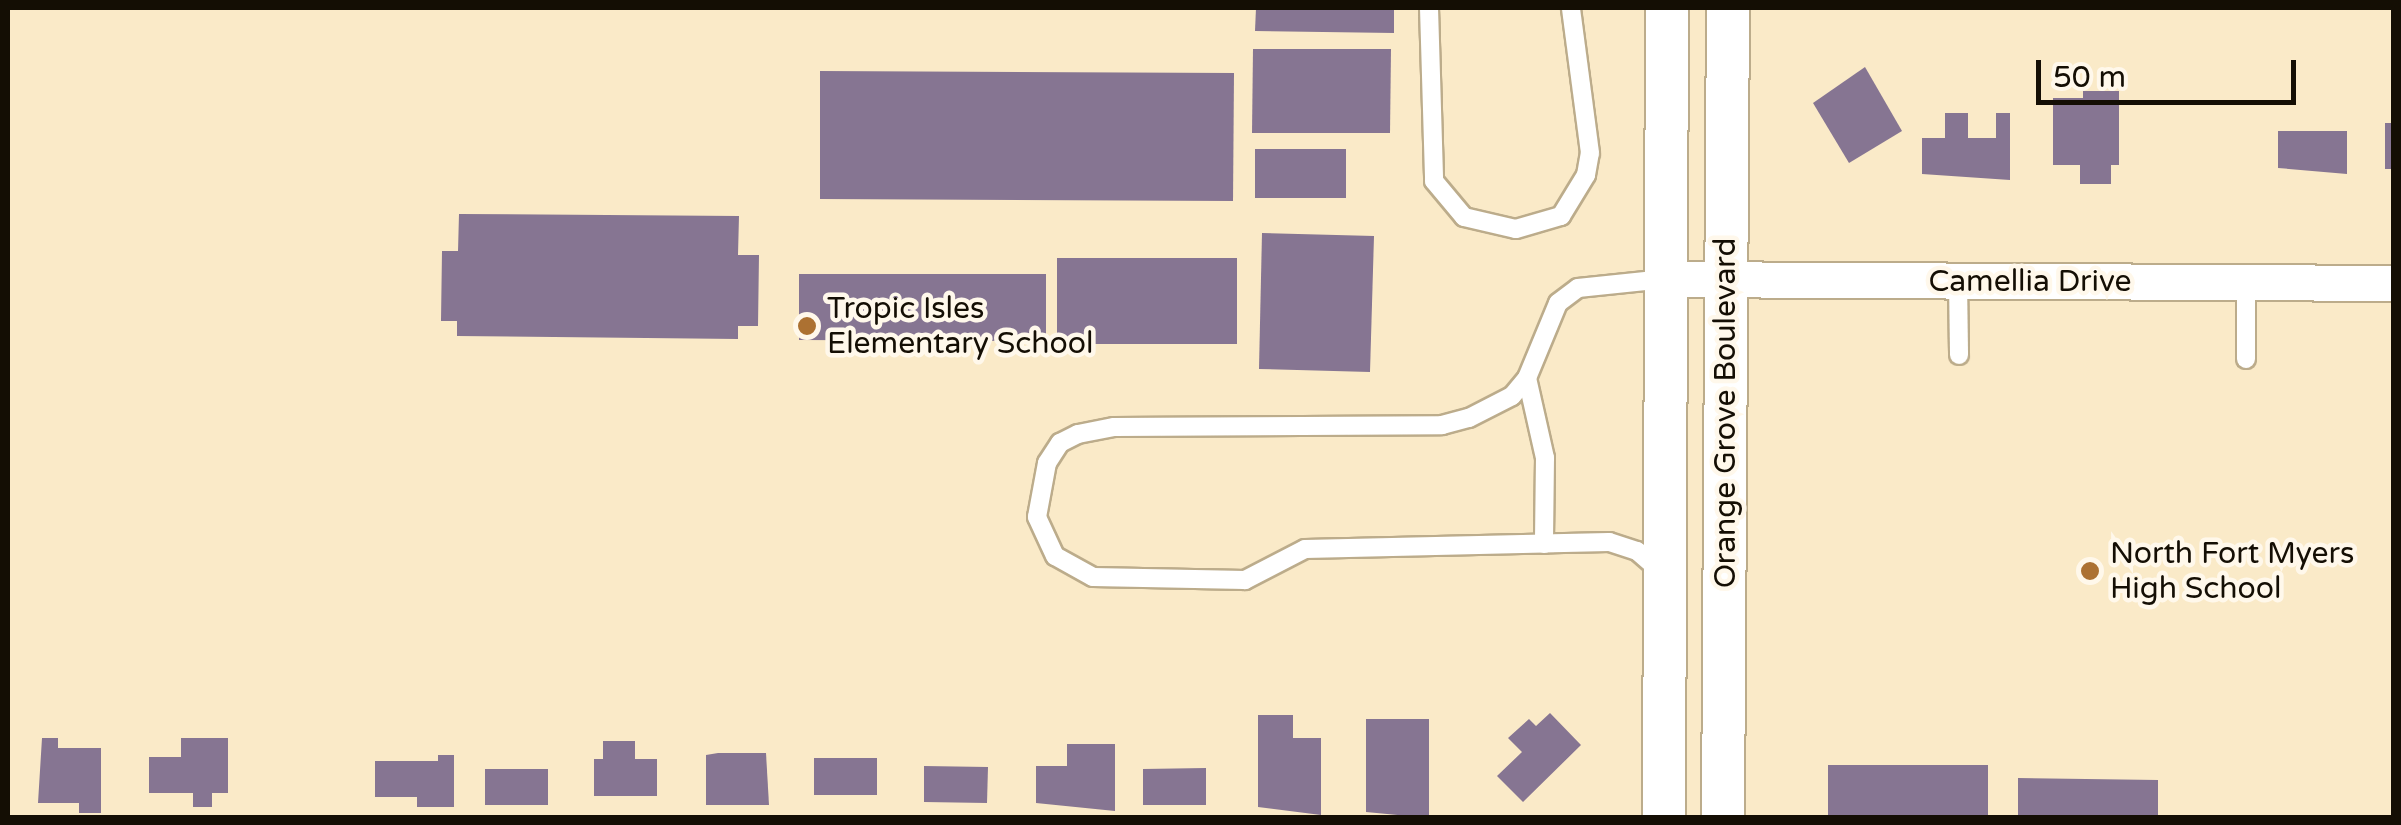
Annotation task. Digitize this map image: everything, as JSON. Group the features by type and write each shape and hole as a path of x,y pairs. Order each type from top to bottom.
{"street":[{"name":"Orange Grove Boulevard","path":"1664,818 1667,8"},
{"name":"Orange Grove Boulevard","path":"1723,818 1728,8"},
{"name":"Camellia Drive","path":"1666,279 2394,283"}],"lane":[{"path":"1430,8 1434,181 1464,217 1516,229 1561,216 1586,174 1590,153 1571,8"},
{"path":"1665,576 1625,544 1544,544 1305,549 1244,580 1152,581 1075,571 1055,556 1037,517 1047,463 1060,443 1078,434 1114,427 1442,425 1512,396 1527,378 1546,324 1568,295 1599,283 1666,279"},
{"path":"1958,281 1959,355"},
{"path":"2246,282 2246,359"},
{"path":"1527,378 1545,458 1544,544"}],"building":[{"path":"1256,8 1394,8 1394,33 1255,31"},
{"path":"1253,49 1391,49 1390,133 1252,133"},
{"path":"1865,67 1902,131 1849,163 1813,103"},
{"path":"820,71 1234,73 1233,201 820,199"},
{"path":"2083,91 2119,91 2119,165 2111,165 2111,184 2080,184 2080,165 2053,165 2053,98 2083,98"},
{"path":"1945,113 1968,113 1968,138 1996,138 1996,113 2010,113 2010,180 1922,174 1922,138 1945,138"},
{"path":"2385,123 2394,123 2394,169 2385,169"},
{"path":"2278,131 2347,131 2347,174 2278,168"},
{"path":"1255,149 1346,149 1346,198 1255,198"},
{"path":"459,214 739,216 738,255 759,255 758,326 738,326 738,339 457,336 457,321 441,321 442,251 458,251"},
{"path":"1262,233 1374,236 1370,372 1259,369"},
{"path":"1057,258 1237,258 1237,344 1057,344"},
{"path":"799,274 1046,274 1046,341 799,340"},
{"path":"1550,713 1581,745 1523,802 1497,776 1522,752 1508,738 1529,719 1536,726"},
{"path":"1258,715 1293,715 1293,738 1321,738 1321,815 1258,807"},
{"path":"1366,719 1429,719 1429,818 1366,812"},
{"path":"42,738 58,738 58,748 101,748 101,813 79,813 79,803 38,803"},
{"path":"181,738 228,738 228,793 212,793 212,807 193,807 193,793 149,793 149,757 181,757"},
{"path":"603,741 635,741 635,759 657,759 657,796 594,796 594,759 603,759"},
{"path":"1067,744 1115,744 1115,811 1036,803 1036,766 1067,766"},
{"path":"766,753 769,805 706,805 706,755"},
{"path":"438,755 454,755 454,807 417,807 417,797 375,797 375,761 438,761"},
{"path":"814,758 877,758 877,795 814,795"},
{"path":"1828,765 1988,765 1988,818 1828,818"},
{"path":"924,766 988,767 987,803 924,802"},
{"path":"1206,768 1206,805 1143,805 1143,769"},
{"path":"485,769 548,769 548,805 485,805"},
{"path":"2018,778 2158,780 2158,818 2018,818"}],"place":[{"name":"Tropic Isles Elementary School","path":"807,326"},
{"name":"North Fort Myers High School","path":"2090,571"}]}
